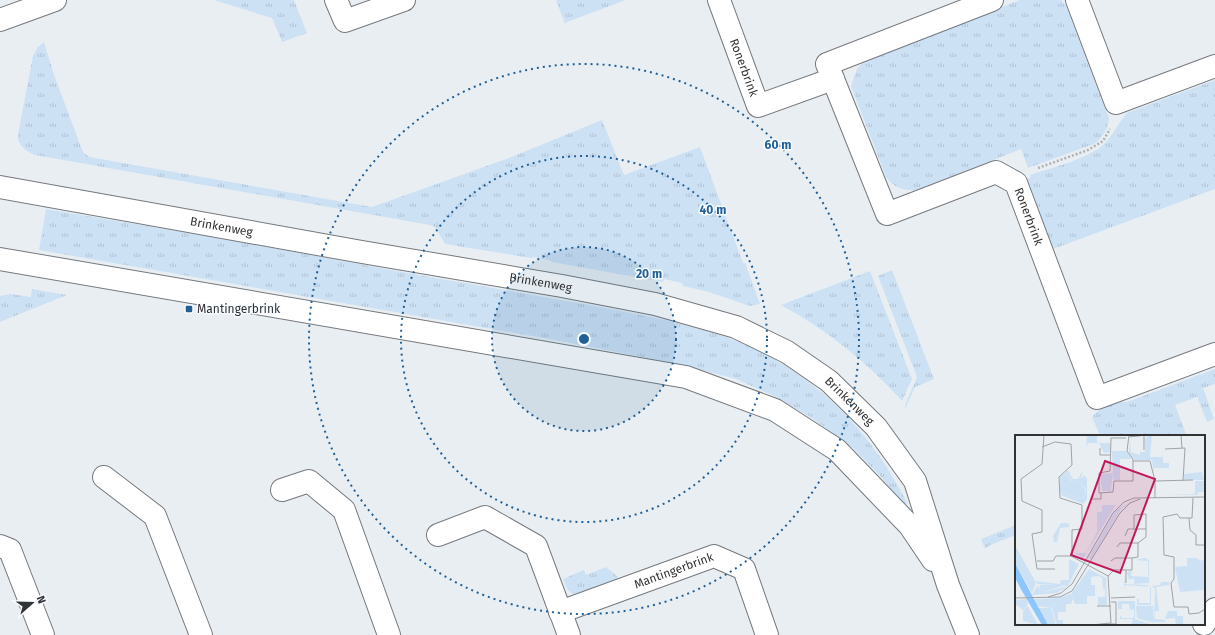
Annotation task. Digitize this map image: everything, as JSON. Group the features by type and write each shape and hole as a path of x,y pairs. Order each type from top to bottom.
{"street":[{"path":"0,20 55,0"},
{"path":"336,0 345,21 404,0"},
{"name":"Ronerbrink","path":"719,0 758,106 832,79"},
{"name":"Ronerbrink","path":"992,0 827,64 887,214 996,172 1016,183 1097,398 1215,354"},
{"path":"1077,0 1116,103 1215,66"},
{"name":"Brinkenweg","path":"0,187 608,295 655,304 736,327 787,352 829,381 876,427 915,481 948,585 968,635"},
{"name":"Brinkenweg","path":"0,259 686,377 775,410 837,450 910,526 948,585"},
{"path":"104,477 155,516 201,635"},
{"path":"282,490 309,481 344,510 389,635"},
{"path":"438,535 485,517 536,546 569,635"},
{"path":"0,546 10,550 44,635"},
{"name":"Mantingerbrink","path":"560,612 714,556 744,569 767,635"},
{"path":"1205,623 1215,609"},
{"path":"1195,635 1203,625"}],"path":[{"path":"1016,183 1026,173 1088,150 1103,141 1112,126 1116,103"}],"green space":[{"path":"214,0 294,0 307,33 282,42 272,18"},
{"path":"556,0 626,0 565,24"},
{"path":"1020,0 1061,0 1067,7 1109,118 1108,125 1102,136 1094,144 1028,168 1021,149 917,190 903,189 893,184 886,177 851,86 857,69 864,61 871,57"},
{"path":"44,42 54,75 83,152 89,157 372,207 509,158 602,120 624,175 700,147 743,263 745,263 760,304 750,306 709,292 683,286 682,283 664,279 663,282 552,262 534,257 531,258 445,244 435,227 430,225 35,155 22,147 18,134 33,56 38,47"},
{"path":"1215,80 1215,189 1053,249 1026,180 1031,177 1030,175 1068,163 1097,150 1113,134 1127,113"},
{"path":"46,209 219,238 616,310 668,321 720,335 753,348 778,361 823,394 843,412 862,433 893,478 907,503 905,507 883,479 853,448 812,418 776,397 736,379 683,365 555,340 39,250"},
{"path":"892,270 934,379 915,387 905,409 905,405 917,377 878,276"},
{"path":"870,271 912,379 902,401 875,373 846,348 814,325 781,305"},
{"path":"32,289 67,295 0,322 0,296 10,294 31,297"},
{"path":"1215,369 1215,384 1203,388 1214,419 1207,422 1197,397 1175,405 1187,435 1100,435 1092,417 1095,413 1108,405 1127,402"},
{"path":"1015,525 1015,535 990,545 985,549 981,539"},
{"path":"606,567 617,576 618,581 574,595 568,590 563,579 584,570 586,575"}],"place":[{"name":"Mantingerbrink","path":"189,309"}]}
